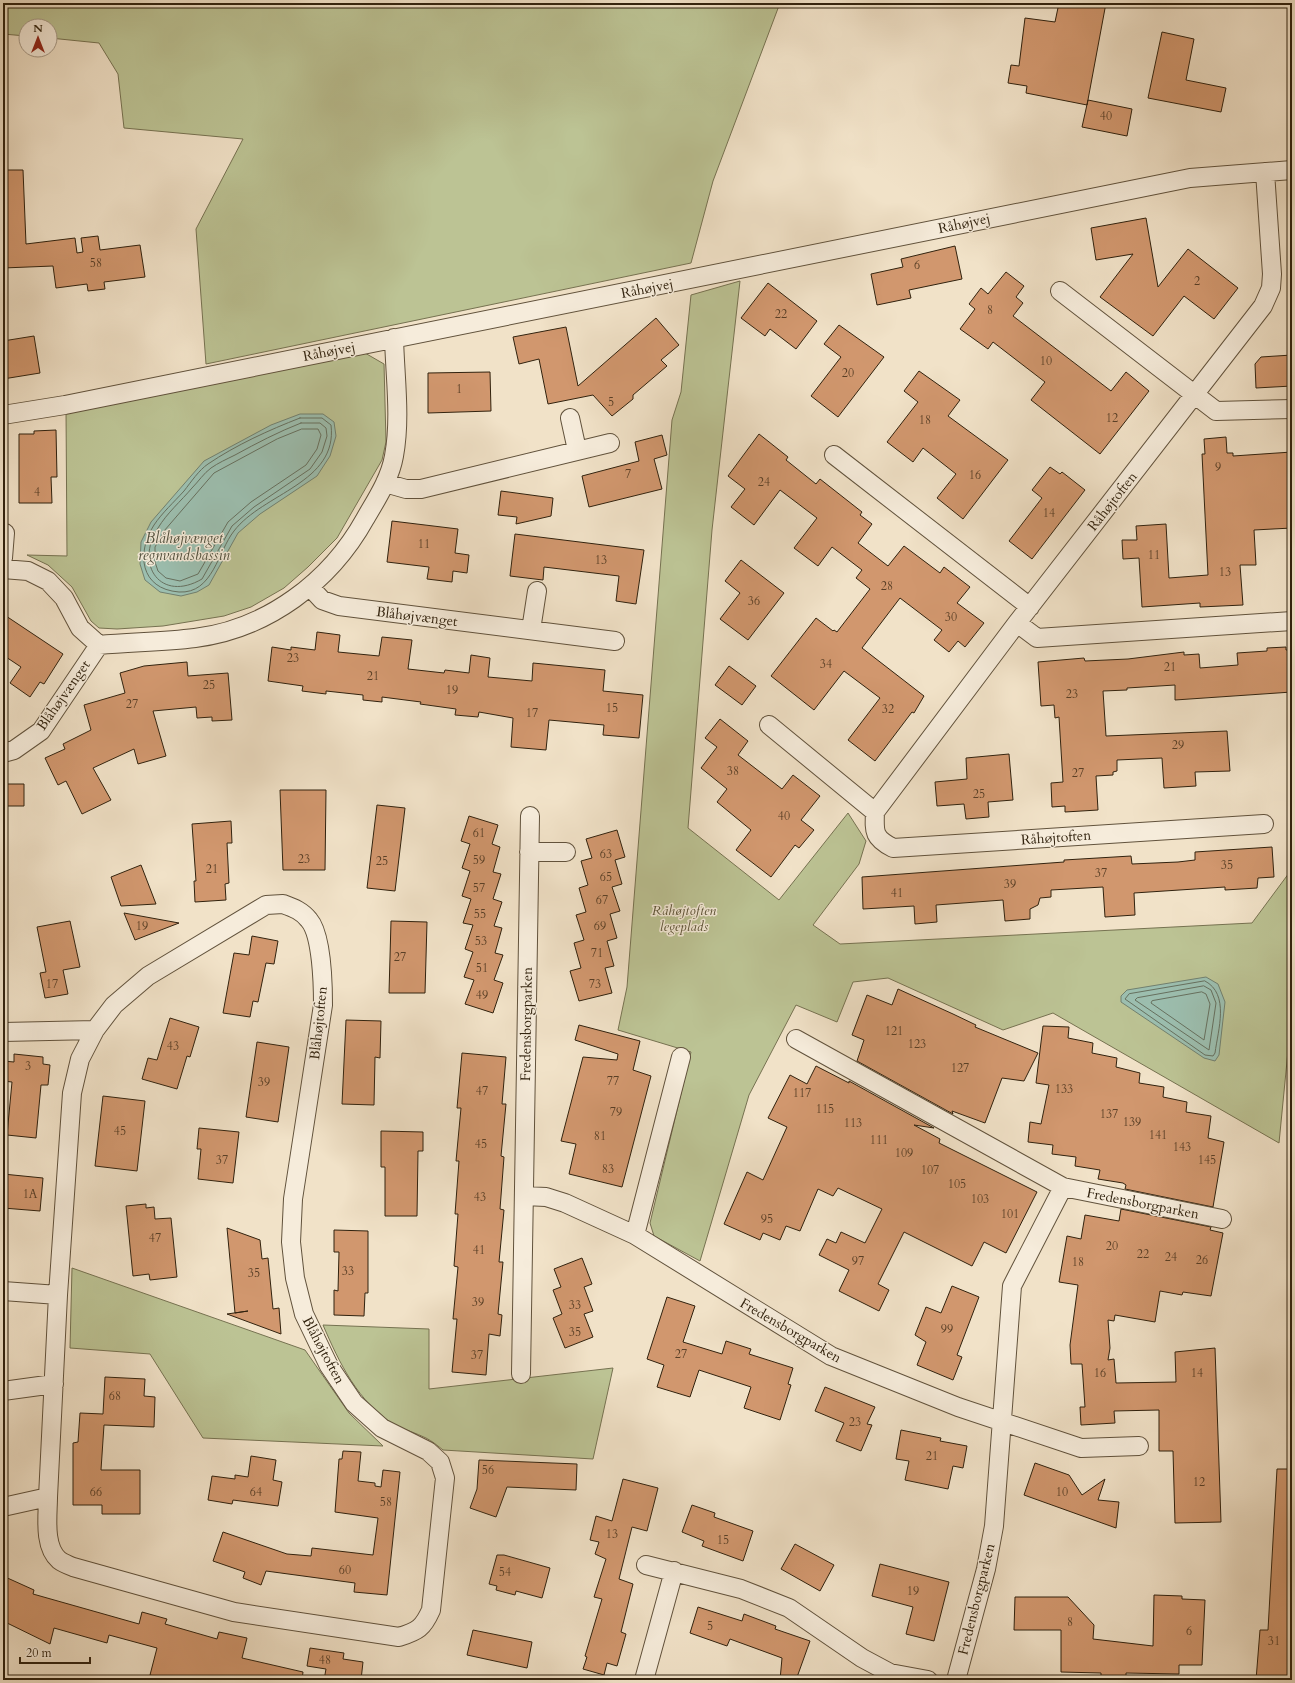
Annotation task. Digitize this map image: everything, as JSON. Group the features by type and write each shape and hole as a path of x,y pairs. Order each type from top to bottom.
{"street":[{"name":"Råhøjvej","path":"3,415 65,405 1182,180 1292,170"},
{"name":"Råhøjtoften","path":"1264,824 893,848 880,841 874,829 875,812 1017,623 1263,306 1271,288 1272,274 1265,172"},
{"path":"1060,292 1216,411 1292,409"},
{"name":"Blåhøjvænget","path":"3,569 28,571 48,581 64,598 80,628 99,645 196,638 244,626 281,608 310,587 338,560 358,532 385,483 394,457 397,425 394,338"},
{"path":"570,418 577,450"},
{"path":"385,483 406,489 421,489 610,442"},
{"path":"834,455 1030,607"},
{"path":"3,558 5,533"},
{"name":"Blåhøjvænget","path":"310,587 322,600 339,606 615,641"},
{"path":"531,630 537,591"},
{"path":"1017,623 1037,638 1292,621"},
{"name":"Blåhøjvænget","path":"3,753 14,750 41,731 99,645"},
{"path":"769,725 875,812"},
{"name":"Fredensborgparken","path":"522,1374 530,816"},
{"path":"529,852 566,852"},
{"name":"Blåhøjtoften","path":"283,904 297,909 310,921 319,948 323,1005 293,1199 291,1242 294,1278 304,1314 329,1366 354,1403 382,1428 428,1451 440,1462 444,1478 431,1610 425,1624 414,1632 399,1637 380,1635 234,1612 73,1567 58,1559 52,1550 48,1535 48,1497 58,1295 72,1093 80,1059 95,1030 114,1005 148,976 266,905 283,904"},
{"path":"3,1032 95,1030"},
{"name":"Fredensborgparken","path":"796,1039 1063,1187 1222,1218"},
{"path":"635,1235 681,1057"},
{"name":"Fredensborgparken","path":"956,1680 986,1569 994,1526 1012,1286 1063,1187"},
{"name":"Fredensborgparken","path":"524,1196 546,1197 565,1202 635,1235 831,1356 958,1407 1081,1448 1139,1446"},
{"path":"3,1290 58,1295"},
{"path":"3,1391 54,1384"},
{"path":"3,1507 48,1497"},
{"path":"646,1565 741,1589 789,1608 862,1658 890,1673 928,1680"},
{"path":"644,1680 674,1571"}],"green space":[{"path":"3,3 780,3 713,181 691,263 206,364 196,229 243,139 124,128 118,74 99,43 58,39 58,18 18,18 18,35 3,34"},
{"name":"Råhøjtoften legeplads","path":"740,281 712,530 688,828 779,900 848,813 866,841 859,864 813,925 840,944 1252,923 1292,869 1292,1010 1279,1143 1053,1013 1003,1030 888,978 853,982 837,1022 796,1005 749,1095 700,1261 654,1236 650,1223 691,1052 618,1030 627,987 672,420 681,392 691,295"},
{"path":"365,353 384,364 386,442 382,460 337,538 284,588 251,607 224,616 163,626 117,629 99,628 91,621 72,587 48,565 27,555 67,556 66,410"},
{"path":"72,1268 305,1350 349,1413 383,1446 203,1438 150,1354 70,1348"},
{"path":"323,1325 429,1329 429,1389 613,1368 593,1459 443,1450 426,1438 395,1425 370,1405 351,1381"}],"water":[{"name":"Blåhøjvænget regnvandsbassin","path":"300,414 323,414 334,422 336,436 330,456 317,476 260,514 238,533 209,585 197,592 181,596 160,592 145,580 140,564 141,542 151,522 204,461 271,425"},
{"path":"1206,977 1218,984 1225,1002 1219,1055 1215,1061 1204,1058 1121,1002 1121,996 1127,990"}],"building":[{"path":"1059,3 1106,3 1087,105 1026,93 1027,86 1008,83 1011,65 1019,66 1025,18 1055,22"},
{"path":"1162,32 1194,39 1186,80 1226,88 1221,112 1148,98"},
{"path":"1088,100 1132,109 1127,136 1082,127"},
{"path":"3,170 23,170 26,244 75,238 77,253 83,252 81,238 98,236 100,250 140,245 145,277 104,282 105,289 88,291 87,284 56,288 53,266 3,268"},
{"path":"1146,218 1158,287 1188,249 1238,288 1214,319 1184,296 1153,336 1100,297 1133,254 1096,260 1091,228"},
{"path":"955,246 962,279 909,290 911,298 877,305 871,274 903,267 901,259"},
{"path":"1006,272 1024,286 1016,297 1023,303 1013,316 1111,391 1126,372 1149,391 1100,454 1031,400 1045,382 993,342 988,349 960,329 975,309 969,304 981,288 988,294"},
{"path":"768,283 817,321 796,349 770,329 765,336 741,318"},
{"path":"656,318 679,345 661,360 667,366 633,395 633,399 612,416 593,395 548,404 539,359 519,364 513,337 566,327 578,386"},
{"path":"839,325 884,357 838,417 811,396 841,357 824,344"},
{"path":"34,336 40,373 3,379 3,341"},
{"path":"1292,355 1292,386 1256,388 1255,364 1261,357"},
{"path":"919,371 960,400 948,416 1008,460 963,519 937,498 956,474 923,448 913,462 887,442 918,402 904,391"},
{"path":"490,372 491,411 428,413 428,373"},
{"path":"56,430 57,477 51,477 52,503 19,503 19,434 34,434 34,431"},
{"path":"759,434 788,457 786,460 816,484 820,479 862,512 860,515 872,524 858,543 888,566 904,546 940,573 944,567 970,587 957,603 984,623 965,647 958,641 949,652 934,640 942,630 900,598 862,648 924,696 914,713 912,712 875,761 848,740 880,698 844,671 814,710 771,676 816,618 833,631 834,630 837,632 870,589 856,578 862,570 832,547 818,566 794,548 817,518 780,490 754,525 731,507 745,489 728,476"},
{"path":"662,435 667,455 654,459 662,489 589,507 582,476 639,461 635,442"},
{"path":"1226,437 1227,453 1233,453 1233,456 1292,452 1292,528 1254,530 1256,565 1240,565 1243,605 1200,607 1200,603 1142,607 1139,558 1123,559 1122,540 1137,540 1136,526 1166,524 1169,578 1208,575 1202,454 1205,454 1204,439"},
{"path":"1050,467 1060,474 1062,472 1085,490 1032,559 1009,541 1042,498 1032,490"},
{"path":"501,491 553,498 551,516 516,524 517,517 498,515"},
{"path":"392,521 458,529 455,553 469,555 467,573 453,571 452,582 427,579 429,567 387,562"},
{"path":"515,534 644,550 636,604 616,601 619,576 544,567 543,580 510,576"},
{"path":"741,560 784,593 748,640 720,619 740,593 725,581"},
{"path":"3,614 63,654 44,684 40,682 30,697 10,683 21,667 3,655"},
{"path":"317,632 340,635 338,652 379,656 382,637 412,640 408,669 444,673 445,670 469,673 471,655 490,658 488,677 532,681 533,663 605,670 603,691 643,695 639,738 603,735 604,725 549,720 546,750 511,747 513,718 479,712 478,717 455,715 456,709 420,704 421,702 382,697 382,702 363,700 363,695 326,691 326,694 302,691 303,686 268,681 272,647 291,650 291,647 315,650"},
{"path":"1286,647 1286,650 1292,650 1292,692 1175,700 1175,685 1103,691 1106,736 1227,731 1230,771 1195,772 1196,786 1164,788 1162,758 1117,760 1117,771 1113,772 1113,775 1096,776 1098,810 1065,812 1065,806 1052,807 1051,783 1063,782 1059,717 1055,718 1054,705 1041,706 1038,662 1084,658 1085,661 1128,659 1184,652 1184,655 1199,654 1200,668 1238,665 1237,653 1267,651 1267,648"},
{"path":"187,662 188,676 228,673 232,720 212,721 212,717 197,718 196,707 153,711 166,756 138,764 134,749 93,768 111,800 82,814 66,781 58,785 45,758 65,749 63,744 91,730 84,705 125,693 120,673 144,666"},
{"path":"729,666 756,686 742,705 715,685"},
{"path":"720,719 748,741 738,755 782,789 793,775 820,796 801,820 814,830 799,848 795,845 771,877 736,850 751,830 717,802 727,789 701,768 717,747 705,738"},
{"path":"1009,754 1013,800 988,802 989,817 966,819 964,804 937,806 935,782 967,779 966,758"},
{"path":"3,784 24,784 24,806 3,806"},
{"path":"280,790 326,790 325,870 283,870"},
{"path":"377,805 405,808 395,891 367,888"},
{"path":"469,816 498,825 492,844 500,847 493,872 501,874 493,899 502,902 494,926 502,928 495,953 503,955 494,980 503,983 493,1013 465,1004 474,980 464,977 473,952 465,949 473,925 463,923 471,899 462,896 470,871 462,868 470,844 461,841"},
{"path":"231,821 232,843 227,843 229,883 225,884 226,900 195,902 194,881 196,881 192,824"},
{"path":"617,830 625,857 615,860 622,884 612,887 620,911 610,914 617,938 607,941 614,966 605,968 612,993 579,1001 570,971 581,968 574,943 584,940 576,915 586,912 579,888 588,885 581,861 592,858 586,839"},
{"path":"1272,847 1274,877 1258,878 1257,888 1225,890 1225,887 1134,893 1135,915 1105,917 1103,887 1051,890 1051,897 1040,898 1038,905 1030,909 1030,919 1005,921 1003,900 936,905 937,922 915,924 914,906 863,909 862,877 1064,862 1064,860 1131,856 1132,864 1178,862 1195,860 1195,852"},
{"path":"141,865 156,904 121,906 111,877"},
{"path":"124,913 179,923 135,940"},
{"path":"70,921 80,967 63,970 68,994 45,998 40,973 46,972 37,927"},
{"path":"391,921 427,922 425,993 389,993"},
{"path":"252,936 278,941 274,964 266,963 258,1002 253,1001 250,1017 223,1013 234,953 249,955"},
{"path":"898,989 976,1025 975,1027 1038,1053 1024,1081 1002,1078 985,1123 952,1111 953,1114 857,1061 864,1040 852,1035 867,995 892,1005"},
{"path":"170,1018 199,1027 190,1057 187,1056 177,1089 142,1079 148,1058 157,1060"},
{"path":"346,1020 381,1021 380,1058 375,1057 374,1105 342,1104"},
{"path":"579,1025 640,1041 633,1070 651,1076 622,1187 569,1174 576,1144 561,1141 583,1057 617,1060 618,1054 575,1040"},
{"path":"1043,1026 1069,1027 1068,1038 1093,1043 1092,1053 1117,1058 1116,1067 1140,1073 1139,1083 1164,1087 1163,1097 1187,1102 1186,1112 1211,1116 1208,1138 1224,1142 1213,1207 1125,1189 1126,1185 1123,1183 1098,1179 1100,1170 1075,1166 1076,1157 1052,1154 1053,1145 1028,1142 1030,1122 1041,1124 1049,1085 1036,1083"},
{"path":"257,1042 289,1047 278,1122 246,1117"},
{"path":"462,1053 506,1057 502,1104 506,1104 501,1156 504,1157 500,1209 504,1210 499,1262 503,1262 498,1314 502,1315 500,1336 489,1334 486,1375 452,1372 457,1319 453,1319 458,1267 454,1266 458,1214 455,1214 459,1161 456,1161 461,1108 457,1108"},
{"path":"14,1054 43,1057 43,1064 50,1065 48,1085 41,1085 36,1138 7,1135 12,1082 3,1081 3,1061 14,1062"},
{"path":"816,1066 849,1083 849,1081 934,1128 914,1125 940,1139 939,1143 1037,1192 1006,1253 984,1242 972,1266 904,1232 878,1284 889,1290 879,1311 839,1291 849,1270 819,1255 827,1239 836,1243 841,1232 865,1243 882,1209 838,1188 833,1196 818,1189 800,1231 786,1226 780,1240 763,1233 760,1240 724,1224 747,1172 763,1180 787,1127 768,1118 790,1075 807,1084"},
{"path":"103,1096 145,1101 137,1171 95,1166"},
{"path":"199,1128 239,1132 233,1183 198,1179 201,1149 197,1149"},
{"path":"381,1131 423,1132 423,1151 418,1151 417,1216 385,1216 385,1167 381,1167"},
{"path":"3,1174 43,1178 40,1211 3,1208"},
{"path":"146,1204 146,1208 154,1207 155,1219 171,1218 177,1277 150,1280 149,1274 133,1276 126,1206"},
{"path":"1121,1209 1211,1227 1210,1230 1223,1233 1211,1296 1183,1292 1182,1295 1160,1291 1155,1322 1115,1315 1114,1321 1108,1320 1110,1348 1108,1360 1114,1359 1116,1383 1176,1382 1175,1352 1215,1348 1221,1522 1175,1523 1173,1451 1159,1451 1159,1410 1114,1411 1115,1423 1081,1425 1080,1407 1085,1407 1082,1364 1071,1364 1070,1345 1078,1285 1059,1282 1067,1236 1081,1239 1085,1215 1119,1221"},
{"path":"227,1228 260,1240 262,1259 268,1258 273,1309 279,1308 281,1334 227,1314 235,1313"},
{"path":"334,1230 368,1231 368,1293 365,1293 364,1316 334,1315 334,1290 338,1291 339,1252 334,1252"},
{"path":"582,1258 592,1284 584,1287 593,1311 584,1314 593,1337 565,1348 553,1318 562,1314 553,1290 561,1287 554,1269"},
{"path":"952,1286 979,1297 957,1355 962,1357 953,1380 917,1365 926,1342 915,1335 926,1307 941,1313"},
{"path":"667,1297 695,1306 683,1342 722,1354 726,1341 751,1349 749,1354 793,1368 788,1384 791,1385 780,1420 744,1408 751,1387 699,1370 690,1397 657,1387 664,1365 647,1359"},
{"path":"105,1377 145,1379 144,1396 155,1397 154,1427 104,1425 101,1470 140,1470 140,1514 102,1514 102,1505 73,1505 73,1443 78,1442 80,1413 103,1414"},
{"path":"825,1387 875,1407 867,1424 872,1425 861,1451 836,1441 844,1423 815,1411"},
{"path":"901,1430 941,1438 940,1441 967,1446 963,1468 953,1466 948,1489 905,1480 909,1461 896,1459"},
{"path":"343,1451 361,1452 358,1481 375,1483 375,1486 381,1487 383,1470 400,1472 387,1595 354,1592 355,1583 266,1571 261,1585 243,1578 245,1572 213,1561 223,1532 287,1554 311,1556 312,1548 373,1555 378,1518 335,1512 339,1459 342,1459"},
{"path":"251,1456 276,1460 273,1480 282,1482 278,1506 233,1500 232,1504 208,1500 212,1476 235,1479 235,1475 248,1477"},
{"path":"479,1460 577,1464 576,1490 507,1487 496,1517 470,1508 477,1489"},
{"path":"1035,1463 1069,1475 1082,1495 1105,1479 1098,1500 1119,1502 1116,1528 1024,1495"},
{"path":"1277,1469 1292,1469 1292,1628 1289,1680 1256,1680 1260,1630 1268,1630"},
{"path":"623,1479 658,1488 647,1531 632,1527 619,1579 633,1584 621,1632 626,1634 617,1666 607,1663 604,1675 583,1669 587,1657 585,1656 602,1599 594,1597 606,1559 595,1554 599,1542 590,1540 596,1516 612,1521"},
{"path":"692,1505 715,1513 714,1517 753,1531 743,1561 702,1546 704,1541 682,1532"},
{"path":"795,1544 834,1565 820,1591 781,1569"},
{"path":"497,1555 504,1555 550,1568 542,1598 516,1591 515,1595 496,1590 497,1586 489,1584"},
{"path":"880,1564 949,1582 934,1641 906,1634 913,1607 872,1596"},
{"path":"3,1576 34,1590 33,1594 139,1624 142,1612 167,1619 165,1624 217,1639 219,1632 247,1638 242,1658 303,1672 302,1680 169,1680 150,1675 157,1648 109,1635 107,1643 54,1628 50,1644 3,1621"},
{"path":"1154,1595 1182,1596 1182,1599 1205,1600 1202,1665 1179,1665 1179,1674 1126,1673 1126,1679 1101,1676 1101,1673 1061,1672 1061,1630 1014,1630 1015,1597 1068,1597 1094,1625 1093,1639 1153,1646"},
{"path":"698,1607 742,1621 744,1614 776,1626 775,1629 810,1641 796,1680 780,1680 782,1658 730,1639 727,1646 690,1633"},
{"path":"473,1630 532,1642 527,1668 467,1655"},
{"path":"310,1648 344,1653 343,1659 363,1662 361,1680 324,1680 326,1669 307,1666"}]}
